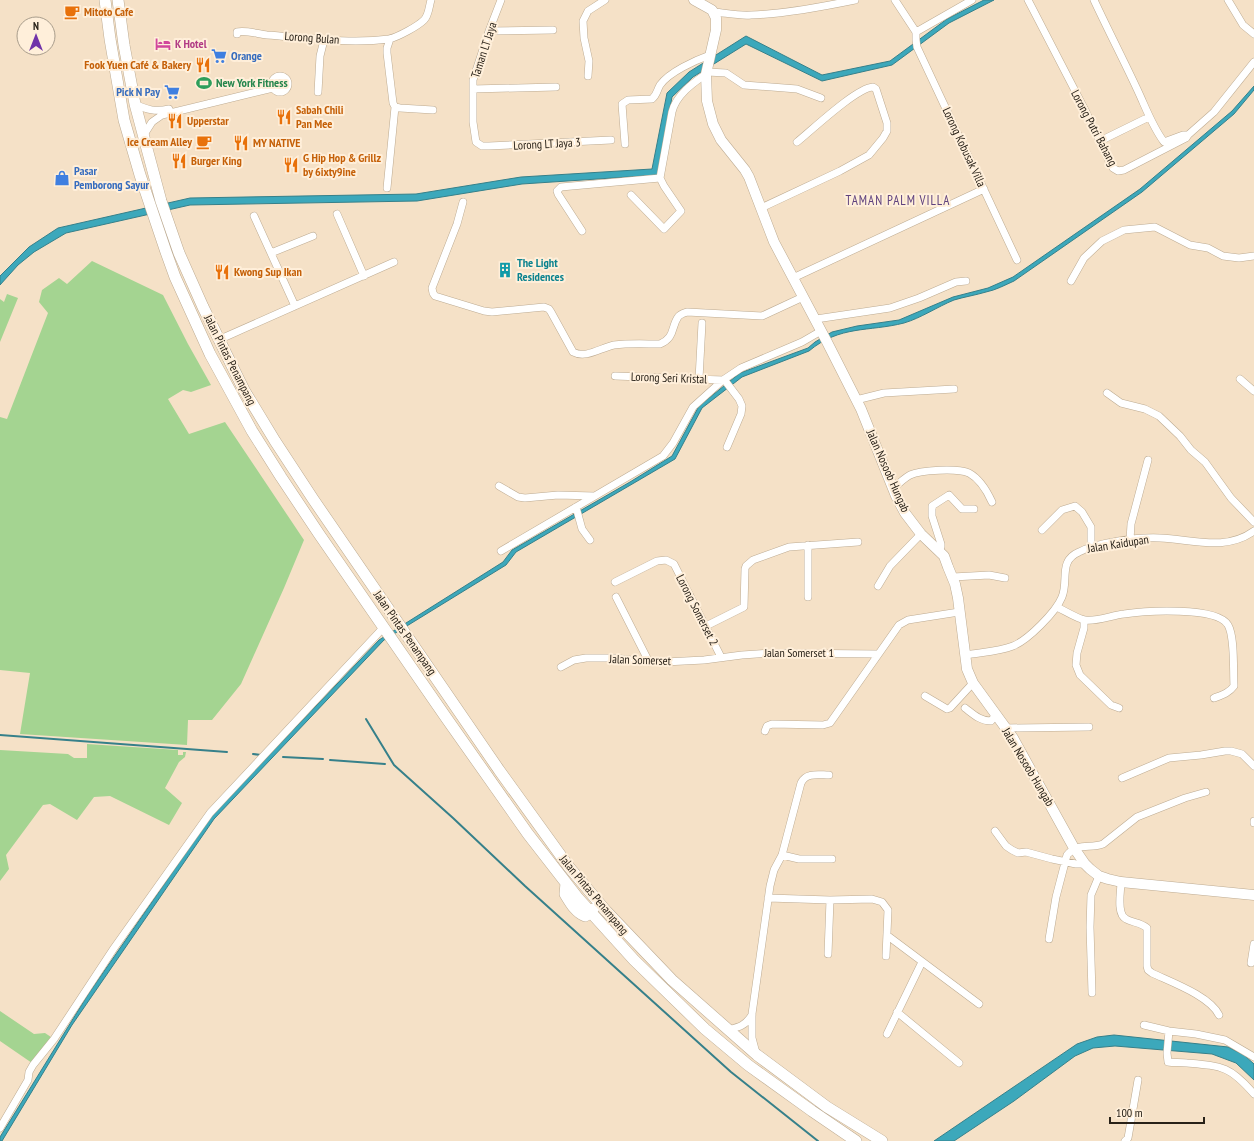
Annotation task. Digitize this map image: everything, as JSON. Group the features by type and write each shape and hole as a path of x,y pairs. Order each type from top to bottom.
{"main road":[{"name":"Jalan Pintas Penampang","path":"105,0 124,120 149,203 175,277 210,354 234,399 252,431 294,496 405,659 528,834 591,913 639,966 705,1030 748,1065 856,1141"},
{"name":"Jalan Pintas Penampang","path":"118,0 124,45 135,104 161,201 179,253 227,357 244,390 275,441 395,620 499,770 569,867 585,886 644,952 672,980 727,1030 757,1055 827,1107 882,1141"},
{"path":"694,0 710,8 714,12"},
{"name":"Jalan Nosoob Hungab","path":"714,12 717,24 707,72 708,101 713,124 721,140 749,177 774,242 816,319 856,400 893,489 905,513 921,534 944,556 953,577 958,598 967,669 973,684 1019,748 1074,848 1085,864 1099,876 1108,880 1121,882 1254,895"},
{"path":"585,886 586,896 593,906 591,913"},
{"path":"699,1005 696,1012 699,1018 716,1033 722,1043"}],"street":[{"name":"Lorong Bulan","path":"237,34 237,32 240,31 255,34 324,40 390,38 409,30 425,19 431,0"},
{"name":"Taman LT Jaya","path":"482,146 478,144 475,138 472,89 474,74 501,0"},
{"path":"588,76 589,61 583,31 583,21 588,11 604,0"},
{"path":"714,12 739,15 760,15 827,6 855,0"},
{"name":"Lorong Kobusak Villa","path":"895,0 916,40 1017,260"},
{"path":"916,40 972,0"},
{"name":"Lorong Putri Bahang","path":"1028,0 1113,168 1118,171 1129,167 1183,135 1188,135 1214,112 1254,62"},
{"path":"1094,0 1139,93 1148,117 1166,145"},
{"path":"1228,0 1243,25 1254,34"},
{"path":"489,31 553,30"},
{"path":"387,188 396,107 393,103 387,58 387,48 390,38"},
{"path":"318,92 320,56 324,40"},
{"path":"625,144 622,104 628,100 652,99 657,94 661,85 684,67 709,57"},
{"path":"631,195 664,229 681,211 660,178 673,106 689,88 707,72 726,73 744,85 797,89 821,98"},
{"path":"135,104 145,109 161,111 273,87 162,115 152,122 143,136"},
{"path":"472,89 556,87"},
{"path":"761,208 869,156 884,138 887,131 876,89 869,87 858,93 797,142"},
{"path":"396,107 433,110"},
{"path":"1100,141 1148,117"},
{"name":"Lorong LT Jaya 3","path":"482,146 511,146 611,140"},
{"path":"582,231 558,194 558,189 572,185 660,178"},
{"path":"793,278 984,190"},
{"path":"463,202 457,224 432,288 432,292 435,296 492,312 544,307 549,309 573,352 579,355 584,355 614,345 660,344 666,342 670,338 678,317 687,312 762,316 803,297"},
{"path":"337,214 364,276"},
{"path":"254,216 295,306"},
{"path":"1071,281 1084,258 1102,240 1124,230 1155,227 1190,245 1208,248 1223,256 1239,258 1254,256"},
{"path":"271,253 313,236"},
{"path":"226,337 394,262"},
{"path":"816,319 890,308 919,298 956,282 966,281"},
{"path":"203,307 217,332 226,337"},
{"path":"700,379 702,323"},
{"path":"501,551 663,456 669,449 693,407 741,368 802,342 824,335"},
{"path":"226,337 224,346 227,357"},
{"name":"Lorong Seri Kristal","path":"614,376 724,381"},
{"path":"1240,378 1254,391"},
{"path":"724,381 739,399 742,406 741,414 727,447"},
{"path":"856,400 884,393 954,389"},
{"path":"1107,393 1121,403 1139,407 1159,416 1205,462 1231,498 1254,522"},
{"path":"1130,540 1131,524 1148,460"},
{"path":"893,489 906,478 916,473 962,471 970,474 979,481 992,502"},
{"path":"499,486 518,497 525,498 558,495 594,496"},
{"path":"938,550 941,547 941,544 932,516 932,506 949,495 962,509 974,509"},
{"path":"1042,530 1062,510 1075,506 1082,512 1091,527 1091,547"},
{"path":"576,507 582,529 590,540"},
{"name":"Jalan Kaidupan","path":"965,655 1014,646 1035,630 1057,607 1065,586 1065,568 1067,561 1078,552 1091,547 1130,540 1160,538 1199,543 1225,543 1239,539 1254,531"},
{"path":"878,586 890,566 921,534"},
{"path":"706,626 744,607 744,574 746,566 753,560 789,547 858,542"},
{"path":"808,545 808,598"},
{"name":"Lorong Somerset 2","path":"614,582 657,561 666,560 674,564 721,657"},
{"path":"953,577 989,575 1004,578"},
{"path":"616,597 649,662"},
{"path":"1057,607 1084,620 1160,611 1210,614 1224,619 1232,634 1234,686 1227,693 1214,698"},
{"path":"765,731 767,726 772,724 823,725 830,723 896,628 903,622 959,612"},
{"path":"1084,620 1084,628 1077,653 1076,664 1080,675 1111,705 1119,708"},
{"path":"0,1128 28,1080 29,1072 33,1065 54,1039 114,948 210,813 385,628"},
{"name":"Jalan Somerset 1","path":"721,657 773,653 878,654"},
{"name":"Jalan Somerset","path":"561,667 574,660 586,658 614,658 649,662 683,661 721,657"},
{"path":"925,696 947,708 950,708 973,684"},
{"path":"965,708 978,718 985,721 990,721 996,715"},
{"path":"1006,728 1089,727"},
{"path":"1122,778 1169,758 1201,756 1225,751 1242,754 1254,766"},
{"path":"757,1055 752,1038 752,1014 768,898 774,870 782,855 803,778 809,775 829,775"},
{"path":"1049,939 1056,897 1065,862 1067,855 1074,848 1086,845 1104,844 1137,817 1185,798 1206,792"},
{"path":"995,831 1006,846 1012,850 1065,862 1085,864"},
{"path":"782,855 798,859 832,859"},
{"path":"1092,993 1090,927 1091,895 1099,876"},
{"path":"1121,882 1120,906 1123,916 1125,919 1143,925 1146,928 1148,970 1204,999 1216,1008 1219,1015"},
{"path":"768,898 830,900 872,899 882,902 888,910 886,956"},
{"path":"828,954 830,900"},
{"path":"888,936 979,1004"},
{"path":"1251,963 1254,944"},
{"path":"887,1034 922,962"},
{"path":"897,1012 959,1063"},
{"path":"727,1030 742,1027 748,1022 752,1014"},
{"path":"1144,1025 1170,1035 1196,1034 1225,1040 1254,1057"},
{"path":"1170,1035 1167,1053 1168,1062 1214,1066 1228,1070 1244,1082 1254,1094"},
{"path":"1126,1140 1138,1080"}],"green space":[{"path":"92,261 163,295 211,385 191,392 183,390 168,399 189,434 225,422 304,540 241,684 212,720 188,720 187,745 20,734 30,673 0,670 0,417 7,419 48,313 39,302 42,290 59,278 67,284"},
{"path":"7,294 18,298 0,342 0,299 4,302"},
{"path":"87,744 178,750 178,755 183,755 183,752 186,752 185,757 179,762 165,788 182,803 169,825 110,796 94,797 77,820 50,804 43,805 6,855 9,869 0,881 0,750 68,754 74,758 87,758"},
{"path":"0,1011 34,1034 45,1033 51,1037 32,1063 0,1041"}],"water":[{"path":"984,0 994,0 949,23 892,65 822,81 746,44 693,77 672,97 658,175 522,184 417,201 190,205 66,233 34,252 18,265 0,285 0,276 29,247 58,228 190,198 416,194 521,177 652,169 667,93 689,72 746,36 822,75 890,61 947,19"},
{"path":"1254,86 1254,90 1234,114 1142,192 1014,281 993,290 954,300 904,323 843,333 832,337 809,351 742,377 702,408 675,459 516,552 506,565 384,640 214,819 72,1025 2,1141 0,1141 0,1137 89,993 212,815 379,640 503,562 512,550 672,456 699,406 740,373 808,348 832,332 857,326 899,320 953,297 988,288 1013,277 1140,189 1232,111"},
{"path":"1114,1035 1228,1047 1244,1055 1254,1064 1254,1080 1236,1063 1212,1054 1115,1046 1093,1048 1075,1056 1014,1101 954,1141 934,1141 1077,1044 1097,1037"}],"waterway":[{"path":"366,719 394,765 525,886 731,1072 818,1141"},
{"path":"0,735 227,752"},
{"path":"253,754 261,755"},
{"path":"283,757 323,759"},
{"path":"330,760 385,764"}],"place":[{"name":"Mitoto Cafe","path":"72,12"},
{"name":"K Hotel","path":"163,44"},
{"name":"Orange","path":"219,56"},
{"name":"Fook Yuen Café & Bakery","path":"203,65"},
{"name":"New York Fitness","path":"204,83"},
{"name":"Pick N Pay","path":"172,92"},
{"name":"Sabah Chili Pan Mee","path":"284,117"},
{"name":"Upperstar","path":"175,121"},
{"name":"Ice Cream Alley","path":"204,142"},
{"name":"MY NATIVE","path":"241,143"},
{"name":"Burger King","path":"179,161"},
{"name":"G Hip Hop & Grillz by 6ixty9ine","path":"291,165"},
{"name":"Pasar Pemborong Sayur","path":"62,178"},
{"name":"The Light Residences","path":"505,270"},
{"name":"Kwong Sup Ikan","path":"222,272"}],"district":[{"name":"TAMAN PALM VILLA","path":"898,200"}]}
